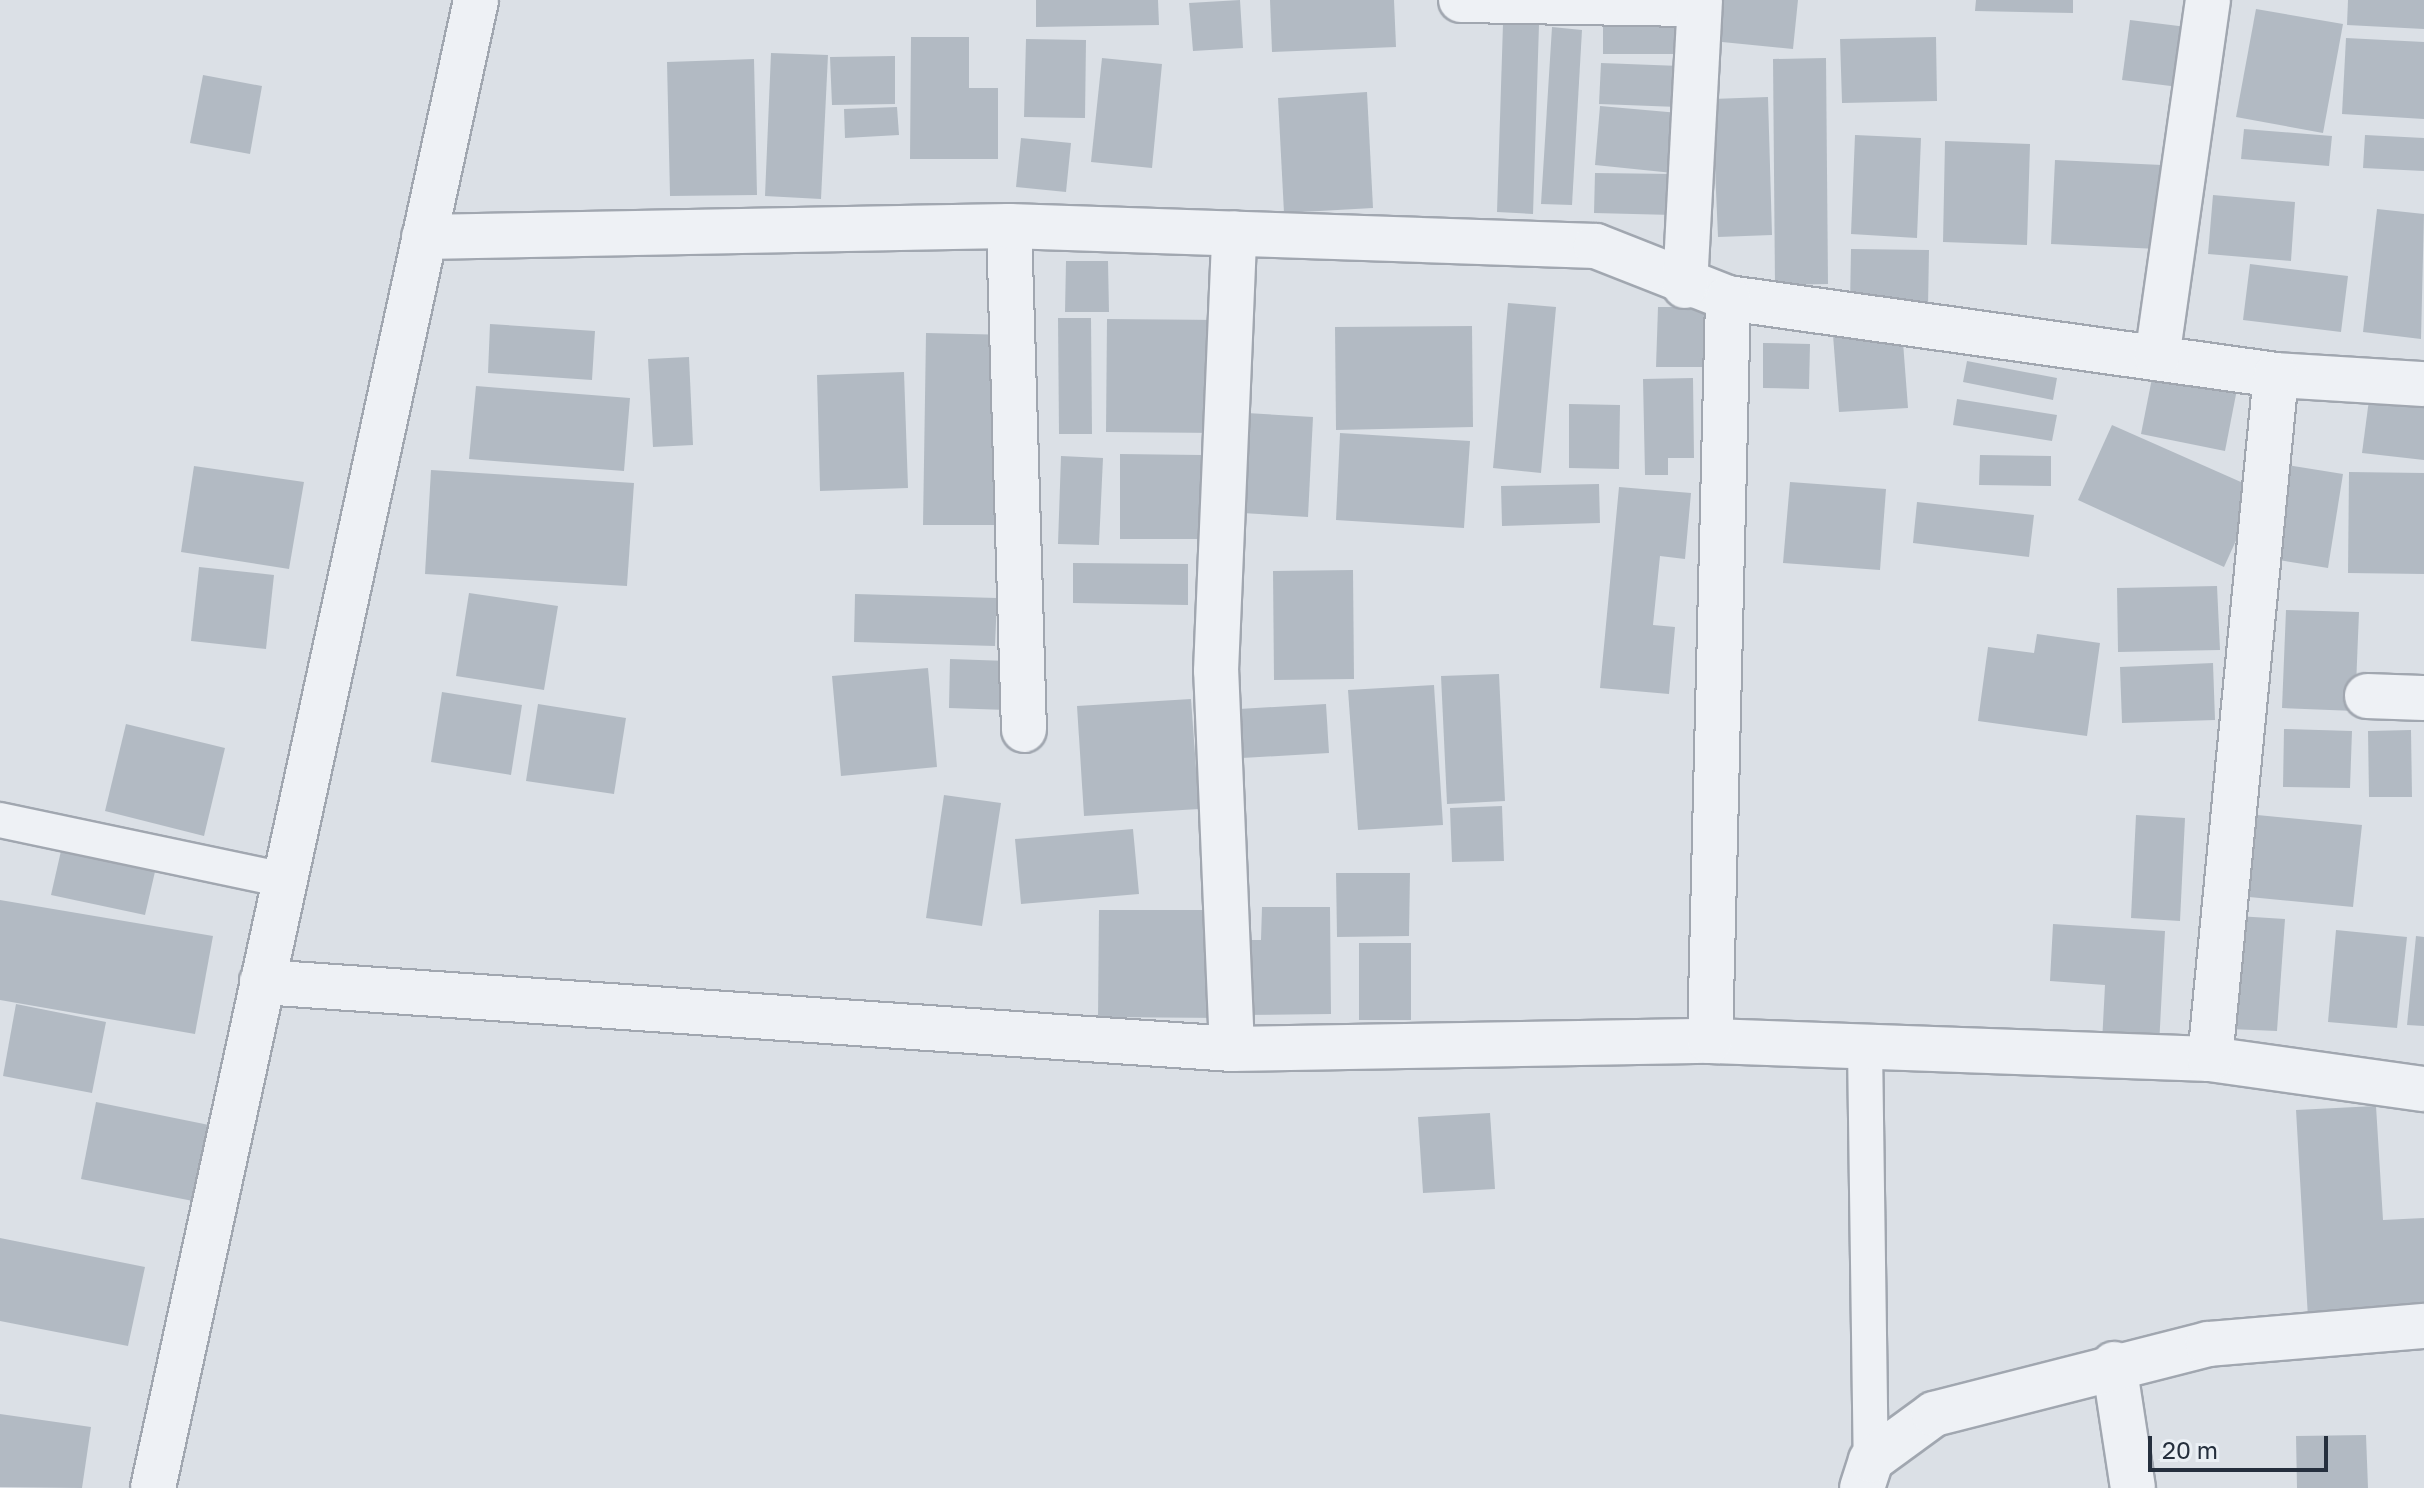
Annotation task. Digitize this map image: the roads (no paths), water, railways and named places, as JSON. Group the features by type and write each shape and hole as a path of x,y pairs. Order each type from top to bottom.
{"street":[{"path":"153,1488 476,0"},
{"path":"1461,0 1700,2 1685,286"},
{"path":"2157,358 2208,0"},
{"path":"424,237 1009,226 1596,246 1685,286 1728,298 2276,375 2424,384"},
{"path":"1009,226 1024,730"},
{"path":"1232,1049 1216,671 1234,233"},
{"path":"1710,1041 1728,298"},
{"path":"2210,1059 2276,375"},
{"path":"2367,696 2424,698"},
{"path":"262,982 1232,1049 1710,1041 2210,1059 2424,1089"},
{"path":"1866,1474 1934,1414 2114,1364 2208,1344 2424,1326"},
{"path":"2114,1364 2133,1488"}],"lane":[{"path":"0,820 284,880"},
{"path":"1865,1047 1866,1474"}]}
